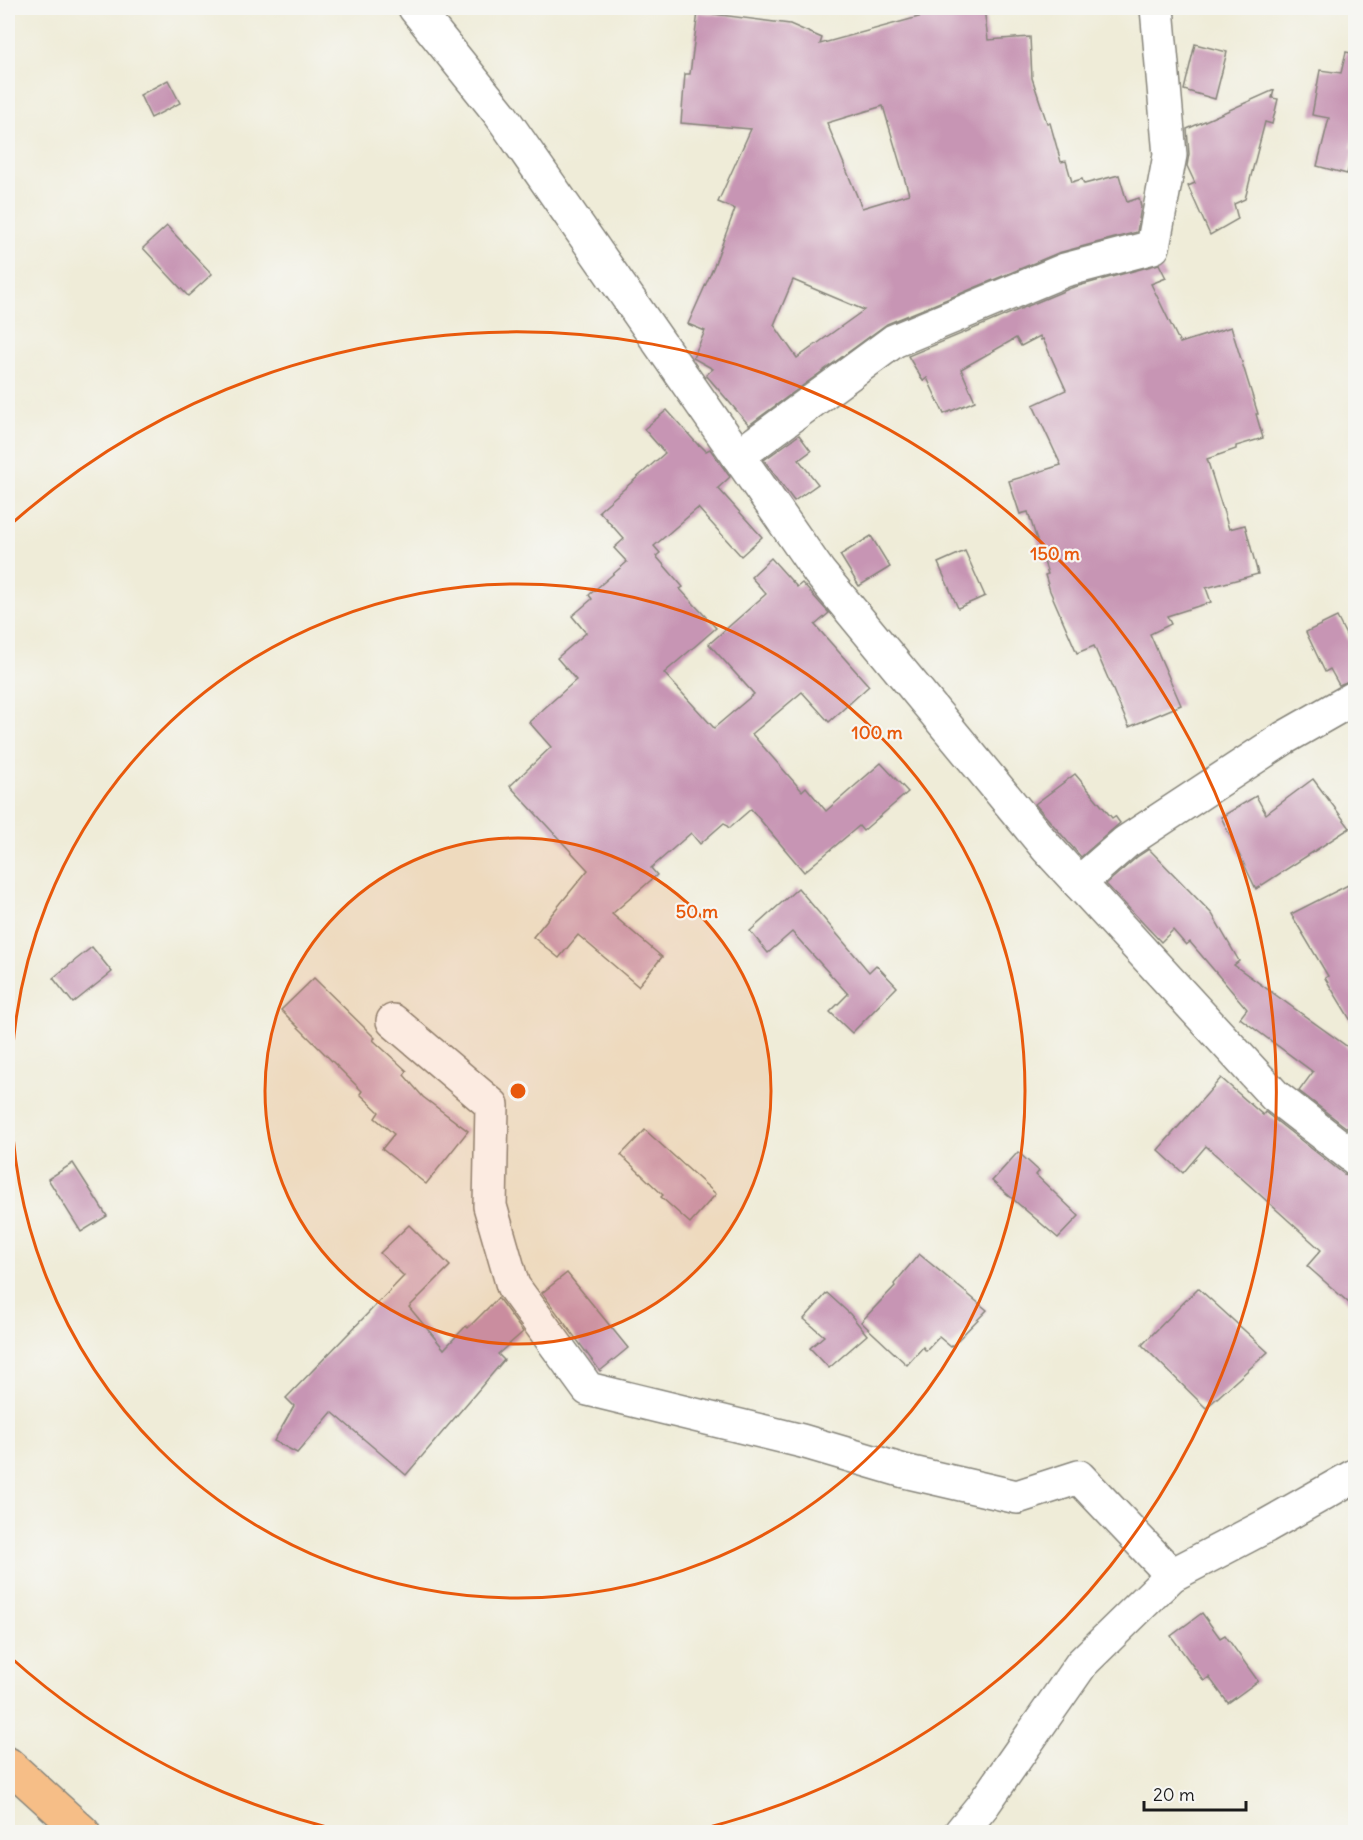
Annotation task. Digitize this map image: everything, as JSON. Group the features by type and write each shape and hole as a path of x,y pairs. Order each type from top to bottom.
{"highway":[{"path":"8,1764 83,1833"}],"street":[{"path":"415,8 500,114 819,572 1047,848 1079,883 1275,1096 1356,1159"},
{"path":"738,456 894,341 1065,270 1153,247 1170,155 1157,8"},
{"path":"1079,883 1126,842 1284,738 1356,697"},
{"path":"393,1021 492,1105 490,1206 513,1286 588,1389 802,1441 904,1471 1017,1497 1079,1477 1172,1575"},
{"path":"961,1833 1082,1663 1172,1575 1266,1526 1356,1475"}],"building":[{"path":"925,8 984,8 988,40 1030,37 1032,78 1047,123 1050,123 1061,162 1066,161 1072,182 1082,179 1084,184 1119,175 1127,202 1139,198 1141,207 1137,232 1058,253 887,324 749,425 706,375 713,369 693,358 705,331 688,324 714,266 735,209 718,202 751,129 681,123 685,74 690,74 698,12 790,24 822,38 820,44 926,15","holes":["883,106 909,194 862,208 827,123","793,280 864,310 797,358 774,325"]},
{"path":"1195,44 1227,52 1215,99 1184,90"},
{"path":"1346,52 1356,54 1356,123 1351,148 1354,149 1347,174 1317,166 1329,118 1312,115 1320,70 1341,73"},
{"path":"168,80 180,103 151,118 140,95"},
{"path":"1274,90 1272,98 1278,99 1272,124 1265,122 1245,199 1234,204 1238,219 1210,235 1188,186 1195,183 1187,166 1189,154 1187,129"},
{"path":"167,226 212,274 188,296 143,248"},
{"path":"1159,264 1166,278 1151,284 1180,343 1231,327 1258,414 1256,414 1263,438 1236,446 1236,449 1207,459 1229,529 1245,525 1258,574 1206,588 1211,602 1167,616 1171,624 1150,634 1181,705 1129,727 1094,646 1077,653 1050,591 1045,575 1048,574 1028,512 1020,514 1009,481 1061,465 1033,405 1066,390 1043,339 1041,340 1040,336 1021,346 1016,338 961,369 975,401 944,414 927,378 923,381 908,356 1071,288"},
{"path":"667,410 698,445 706,451 710,449 730,477 718,488 762,537 741,556 698,508 654,546 660,553 656,556 683,587 680,589 716,628 664,673 714,728 754,694 709,644 766,594 751,577 771,558 797,587 802,583 829,613 815,625 869,686 829,722 802,692 752,734 802,791 806,787 826,811 881,763 908,792 863,831 859,826 804,872 751,809 729,828 724,823 700,844 691,833 651,868 657,875 612,914 662,957 638,986 578,935 559,958 533,937 588,870 510,786 551,747 529,722 576,680 557,658 586,633 572,616 592,599 589,595 627,562 614,548 624,539 599,511 665,453 644,429"},
{"path":"799,435 811,451 799,460 818,484 794,501 764,460"},
{"path":"871,536 890,567 859,586 840,555"},
{"path":"965,551 985,596 958,608 938,563"},
{"path":"1337,617 1356,655 1356,678 1339,685 1330,669 1325,672 1306,632"},
{"path":"1075,774 1112,818 1115,816 1120,823 1081,857 1035,804"},
{"path":"1313,779 1350,828 1256,889 1221,817 1256,796 1266,814"},
{"path":"1149,849 1212,914 1239,961 1234,965 1356,1053 1356,1135 1299,1091 1313,1072 1240,1018 1247,1009 1190,942 1186,945 1173,930 1161,942 1106,884"},
{"path":"1356,881 1356,1029 1325,978 1328,976 1291,914"},
{"path":"798,888 869,972 876,965 897,987 852,1033 830,1012 848,994 792,932 768,953 750,931"},
{"path":"92,947 112,972 73,1003 53,978"},
{"path":"314,978 375,1038 373,1040 407,1071 404,1075 423,1097 468,1131 426,1184 382,1149 394,1134 375,1118 379,1112 360,1094 362,1091 281,1010"},
{"path":"1221,1078 1263,1115 1265,1112 1344,1174 1356,1177 1356,1309 1307,1266 1321,1250 1206,1146 1183,1173 1158,1150"},
{"path":"645,1130 716,1194 690,1223 661,1197 663,1195 621,1155"},
{"path":"1018,1152 1039,1171 1036,1175 1079,1216 1058,1238 992,1181"},
{"path":"73,1163 107,1216 81,1232 48,1179"},
{"path":"409,1225 450,1266 409,1307 444,1349 498,1298 523,1332 498,1354 504,1360 406,1475 332,1412 297,1453 274,1441 294,1406 286,1398 404,1276 380,1253"},
{"path":"919,1254 987,1310 951,1347 939,1337 926,1351 923,1347 907,1365 861,1322 895,1286 894,1284"},
{"path":"567,1273 628,1348 600,1371 542,1293"},
{"path":"1198,1288 1268,1352 1206,1408 1142,1345"},
{"path":"827,1293 850,1314 867,1335 829,1368 810,1348 824,1336 804,1319"},
{"path":"1202,1613 1220,1638 1225,1635 1258,1681 1228,1703 1209,1677 1204,1681 1171,1636"}]}
